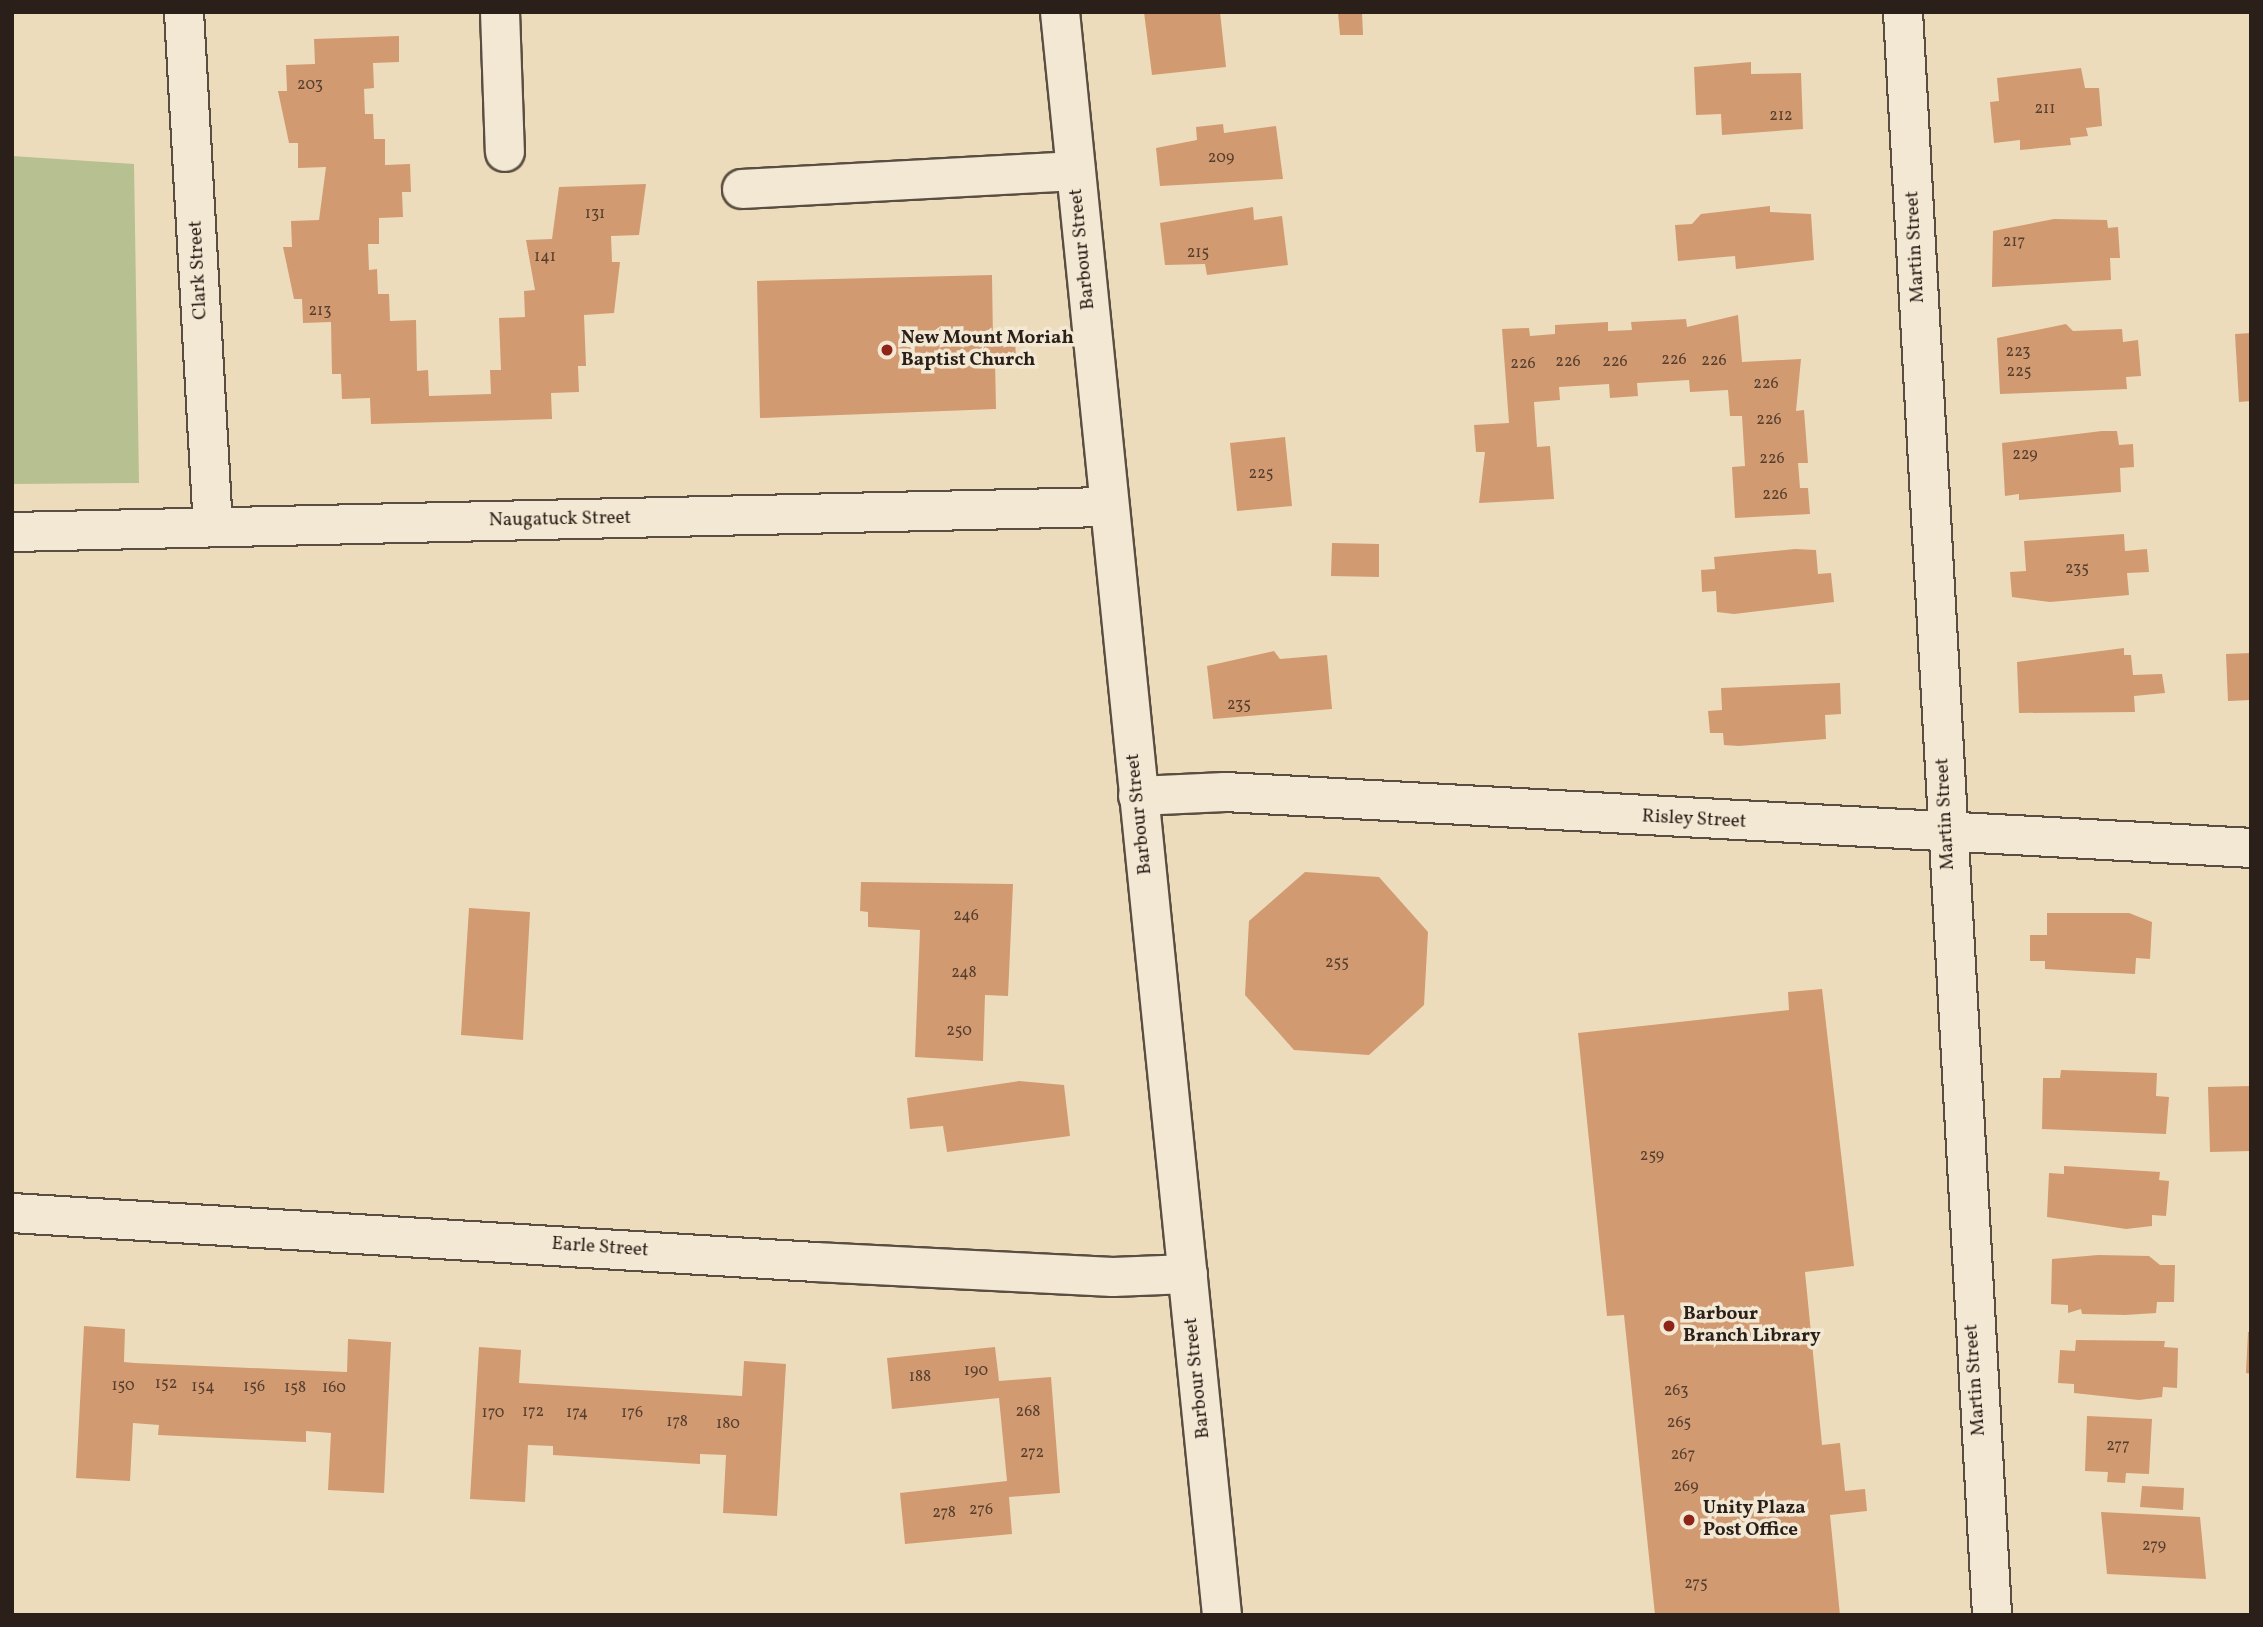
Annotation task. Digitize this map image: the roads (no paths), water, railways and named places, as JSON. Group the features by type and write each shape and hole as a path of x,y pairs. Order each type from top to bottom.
{"street":[{"name":"Clark Street","path":"184,12 213,527"},
{"path":"500,12 505,152"},
{"name":"Barbour Street","path":"1060,12 1222,1615"},
{"name":"Martin Street","path":"1903,12 1992,1615"},
{"path":"742,189 1076,171"},
{"name":"Naugatuck Street","path":"12,532 1109,507"},
{"name":"Risley Street","path":"1138,796 1225,792 2251,848"},
{"name":"Earle Street","path":"12,1213 814,1262 1112,1277 1188,1274"}],"place":[{"name":"New Mount Moriah Baptist Church","path":"887,350"},
{"name":"Barbour Branch Library","path":"1669,1326"},
{"name":"Unity Plaza Post Office","path":"1689,1520"}]}
